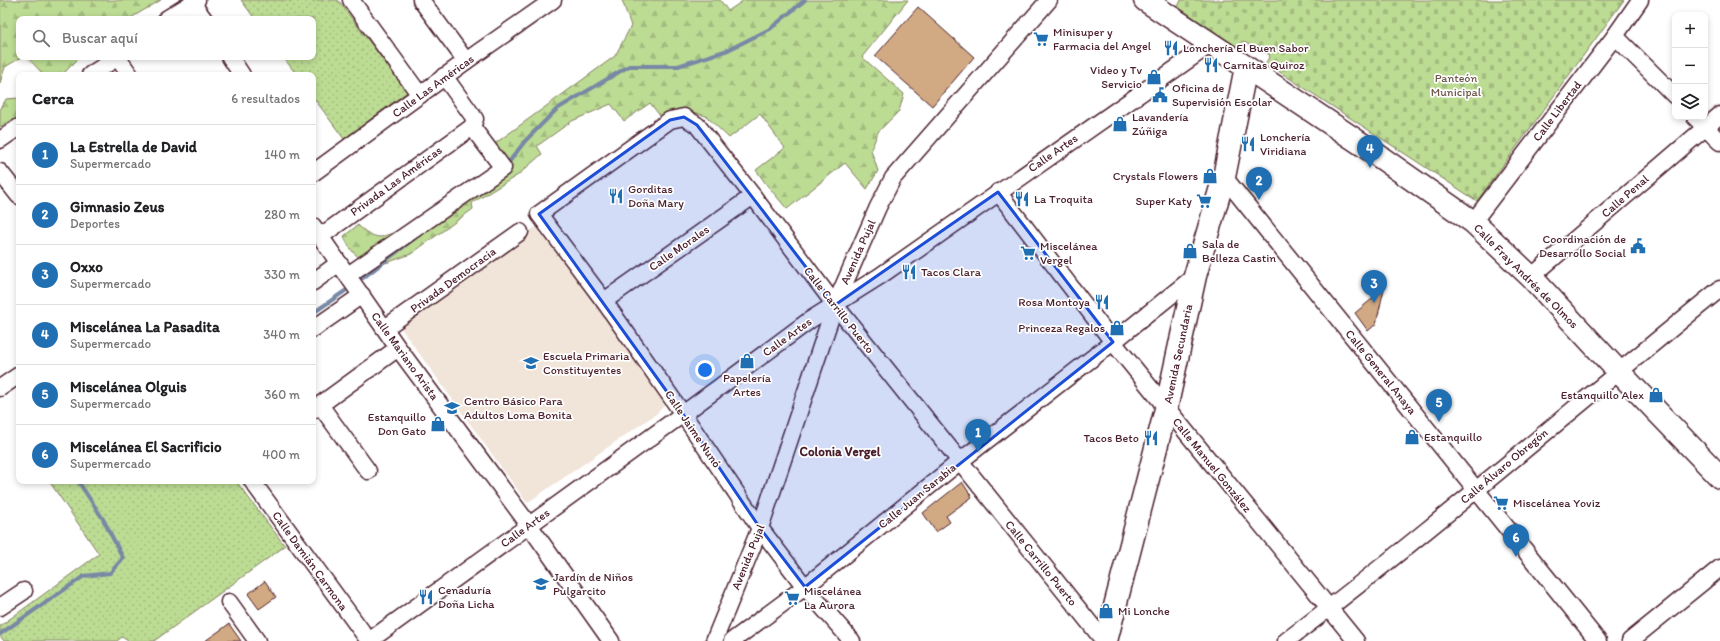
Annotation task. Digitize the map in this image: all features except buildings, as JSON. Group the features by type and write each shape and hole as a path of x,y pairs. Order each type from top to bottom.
{"street":[{"path":"351,0 420,95"},
{"path":"421,0 466,61"},
{"name":"Calle Las Américas","path":"316,171 466,61 534,5 553,0"},
{"name":"Avenida Pujal","path":"714,641 760,528 835,306 878,207 893,178 1049,0"},
{"name":"Calle Fray Andrés de Olmos","path":"1145,0 1473,222 1530,277 1618,372 1720,478"},
{"name":"Calle Libertad","path":"1473,222 1615,36 1640,0"},
{"path":"171,16 195,1 202,16"},
{"path":"1615,36 1672,93"},
{"name":"Calle Artes","path":"369,641 684,414 810,320 835,306 880,276 1211,44"},
{"path":"95,72 113,60"},
{"path":"120,60 128,72"},
{"path":"232,60 240,72"},
{"name":"Avenida Secundaria","path":"1105,641 1166,409 1195,276 1224,177 1246,67"},
{"path":"316,281 344,269 503,168 472,127 475,119 444,76"},
{"name":"Calle Penal","path":"1530,277 1700,122 1720,115"},
{"name":"Calle Carrillo Puerto","path":"539,214 670,120 684,117 697,125 753,196 835,306 959,462 1105,641"},
{"path":"1700,122 1720,142"},
{"name":"Privada Las Américas","path":"317,231 472,127"},
{"path":"0,140 16,129"},
{"path":"0,172 16,192"},
{"name":"Calle General Anaya","path":"1224,177 1598,641"},
{"name":"Calle Manuel González","path":"998,192 1166,409 1356,641"},
{"name":"Calle Morales","path":"604,301 753,196"},
{"name":"Calle Jaime Nunó","path":"539,214 604,301 684,414 760,528 805,587 852,641"},
{"name":"Calle Mariano Arista","path":"317,231 398,348 530,524 611,641"},
{"name":"Privada Democracia","path":"385,328 520,232"},
{"name":"Calle Juan Sarabia","path":"732,641 805,587 959,462 1195,276"},
{"name":"Calle Álvaro Obregón","path":"1286,641 1476,490 1720,289"},
{"path":"316,327 362,295"},
{"path":"368,470 317,407 398,348"},
{"path":"0,388 16,377"},
{"name":"Calle Damián Carmona","path":"254,484 369,641"},
{"path":"1630,641 1720,568"},
{"path":"0,607 24,591"},
{"path":"229,602 257,641"}],"highlighted area":[{"path":"684,117 697,125 835,305 998,192 1113,342 805,587 760,528 683,414 539,214 670,120"}],"shaded area":[{"name":"Escuela Primaria Constituyentes","path":"538,225 662,399 664,406 656,414 527,503 400,327"}],"green space":[{"path":"0,0 161,0 134,16 16,16 17,60 5,67 0,83"},
{"path":"241,0 338,0 407,92 344,139 316,101 316,72 295,72 285,60 316,60 316,16 253,16"},
{"path":"622,0 720,0 728,11 744,0 908,0 862,57 904,94 899,111 878,132 871,150 878,171 867,189 845,163 787,209 756,170 785,148 760,114 729,138 706,116 689,111 664,121 650,103 624,121 611,104 572,121 537,146 542,154 518,175 472,203 473,209 411,254 389,262 370,266 354,253 348,246 344,236 358,225 368,233 381,237 428,221 497,165 493,145 615,56 631,26"},
{"name":"Panteón Municipal","path":"1181,0 1624,0 1477,201 1266,63 1270,55 1242,41 1239,48 1178,7"},
{"path":"30,60 77,60 65,72 41,72"},
{"path":"16,98 16,118 0,127 0,110 6,99"},
{"path":"51,484 238,484 285,546 154,641 128,641 122,637 117,641 4,641 0,636 0,626 99,554"}],"waterway":[{"path":"506,166 525,141 557,109 629,66 678,66 728,50 770,29 805,0"},
{"path":"363,278 415,238"},
{"path":"316,311 345,291"},
{"path":"0,634 84,576 110,573 123,558 103,519 80,484"}],"place":[{"name":"Minisuper y Farmacia del Angel","path":"1041,39"},
{"name":"Lonchería El Buen Sabor","path":"1171,48"},
{"name":"Carnitas Quiroz","path":"1211,65"},
{"name":"Video y Tv Servicio","path":"1154,77"},
{"name":"Oficina de Supervisión Escolar","path":"1160,95"},
{"name":"Lavandería Zúñiga","path":"1120,124"},
{"name":"Lonchería Viridiana","path":"1248,144"},
{"name":"Miscelánea La Pasadita","path":"1370,168"},
{"name":"Crystals Flowers","path":"1210,176"},
{"name":"Gorditas Doña Mary","path":"616,196"},
{"name":"La Troquita","path":"1022,199"},
{"name":"Gimnasio Zeus","path":"1259,200"},
{"name":"Super Katy","path":"1204,201"},
{"name":"Coordinación de Desarrollo Social","path":"1638,246"},
{"name":"Sala de Belleza Castin","path":"1190,251"},
{"name":"Miscelánea Vergel","path":"1028,253"},
{"name":"Tacos Clara","path":"909,272"},
{"name":"Rosa Montoya","path":"1102,302"},
{"name":"Oxxo","path":"1374,303"},
{"name":"Princeza Regalos","path":"1117,328"},
{"name":"Papelería Artes","path":"747,361"},
{"name":"Escuela Primaria Constituyentes","path":"531,363"},
{"name":"Estanquillo Alex","path":"1656,395"},
{"name":"Centro Básico Para Adultos Loma Bonita","path":"452,408"},
{"name":"Miscelánea Olguis","path":"1439,422"},
{"name":"Estanquillo Don Gato","path":"438,424"},
{"name":"Estanquillo","path":"1412,437"},
{"name":"Tacos Beto","path":"1151,438"},
{"name":"La Estrella de David","path":"978,452"},
{"name":"Miscelánea Yoviz","path":"1501,503"},
{"name":"Miscelánea El Sacrificio","path":"1516,557"},
{"name":"Jardín de Niños Pulgarcito","path":"541,584"},
{"name":"Cenaduría Doña Licha","path":"426,597"},
{"name":"Miscelánea La Aurora","path":"792,598"},
{"name":"Mi Lonche","path":"1106,611"}],"district":[{"name":"Colonia Vergel","path":"840,451"}]}
